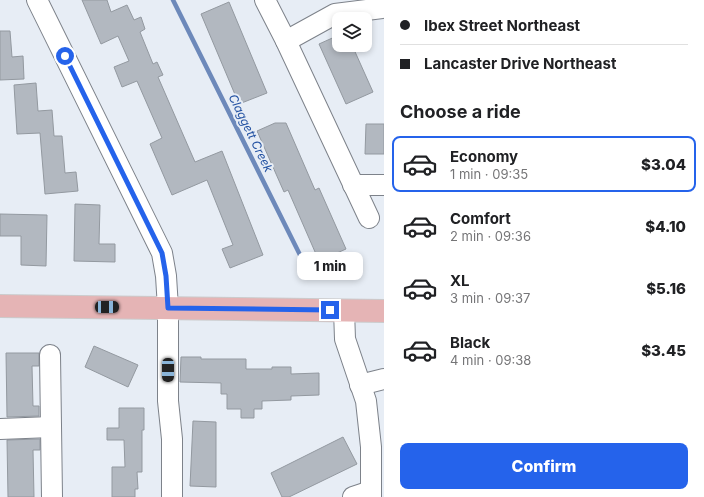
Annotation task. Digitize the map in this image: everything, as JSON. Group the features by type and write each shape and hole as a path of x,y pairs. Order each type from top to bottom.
{"main road":[{"path":"0,306 384,311"}],"street":[{"path":"37,0 162,253 166,276 168,308 168,401 172,439 172,497"},
{"path":"265,0 370,218"},
{"path":"286,41 335,14 383,5"},
{"path":"353,185 384,185"},
{"path":"344,310 345,339 366,401 371,447 365,495"},
{"path":"50,355 52,497"},
{"path":"360,385 384,379"},
{"path":"0,429 51,427"}],"building":[{"path":"82,0 107,0 111,12 127,5 134,20 141,17 145,29 140,32 153,64 157,62 163,75 158,77 195,162 222,151 263,255 230,268 222,249 233,245 207,180 172,195 150,144 162,138 137,81 122,87 114,67 129,61 118,36 101,44"},
{"path":"229,2 267,93 239,104 201,14"},
{"path":"0,31 10,31 12,57 23,56 24,79 0,80"},
{"path":"332,38 332,52 355,52 373,92 346,104 319,44"},
{"path":"36,83 38,111 52,110 54,136 62,136 65,173 76,172 78,191 45,194 40,133 17,134 14,85"},
{"path":"275,123 286,123 315,190 319,188 346,249 319,261 288,190 284,192 257,131"},
{"path":"366,124 384,124 384,154 365,154"},
{"path":"75,204 100,205 99,244 115,244 115,262 74,261"},
{"path":"0,214 47,215 46,266 21,265 21,236 0,236"},
{"path":"94,346 138,365 128,387 85,367"},
{"path":"6,353 39,353 39,366 32,366 33,406 39,406 39,416 7,417"},
{"path":"181,357 201,357 201,359 246,359 246,369 291,367 291,374 319,373 319,395 291,396 291,400 262,401 262,409 254,409 254,418 241,418 241,409 227,409 227,394 221,394 221,383 180,382"},
{"path":"119,408 144,408 144,430 142,430 142,472 137,472 138,489 135,489 135,497 112,497 112,467 125,467 124,440 107,440 107,428 119,428"},
{"path":"193,421 216,422 216,487 190,486"},
{"path":"343,437 357,464 289,497 282,497 271,473"},
{"path":"40,439 40,450 33,450 34,497 8,497 7,440"}],"waterway":[{"name":"Claggett Creek","path":"173,0 310,275"}],"route":[{"path":"65,56 162,253 165,265 168,308 330,310"}]}
